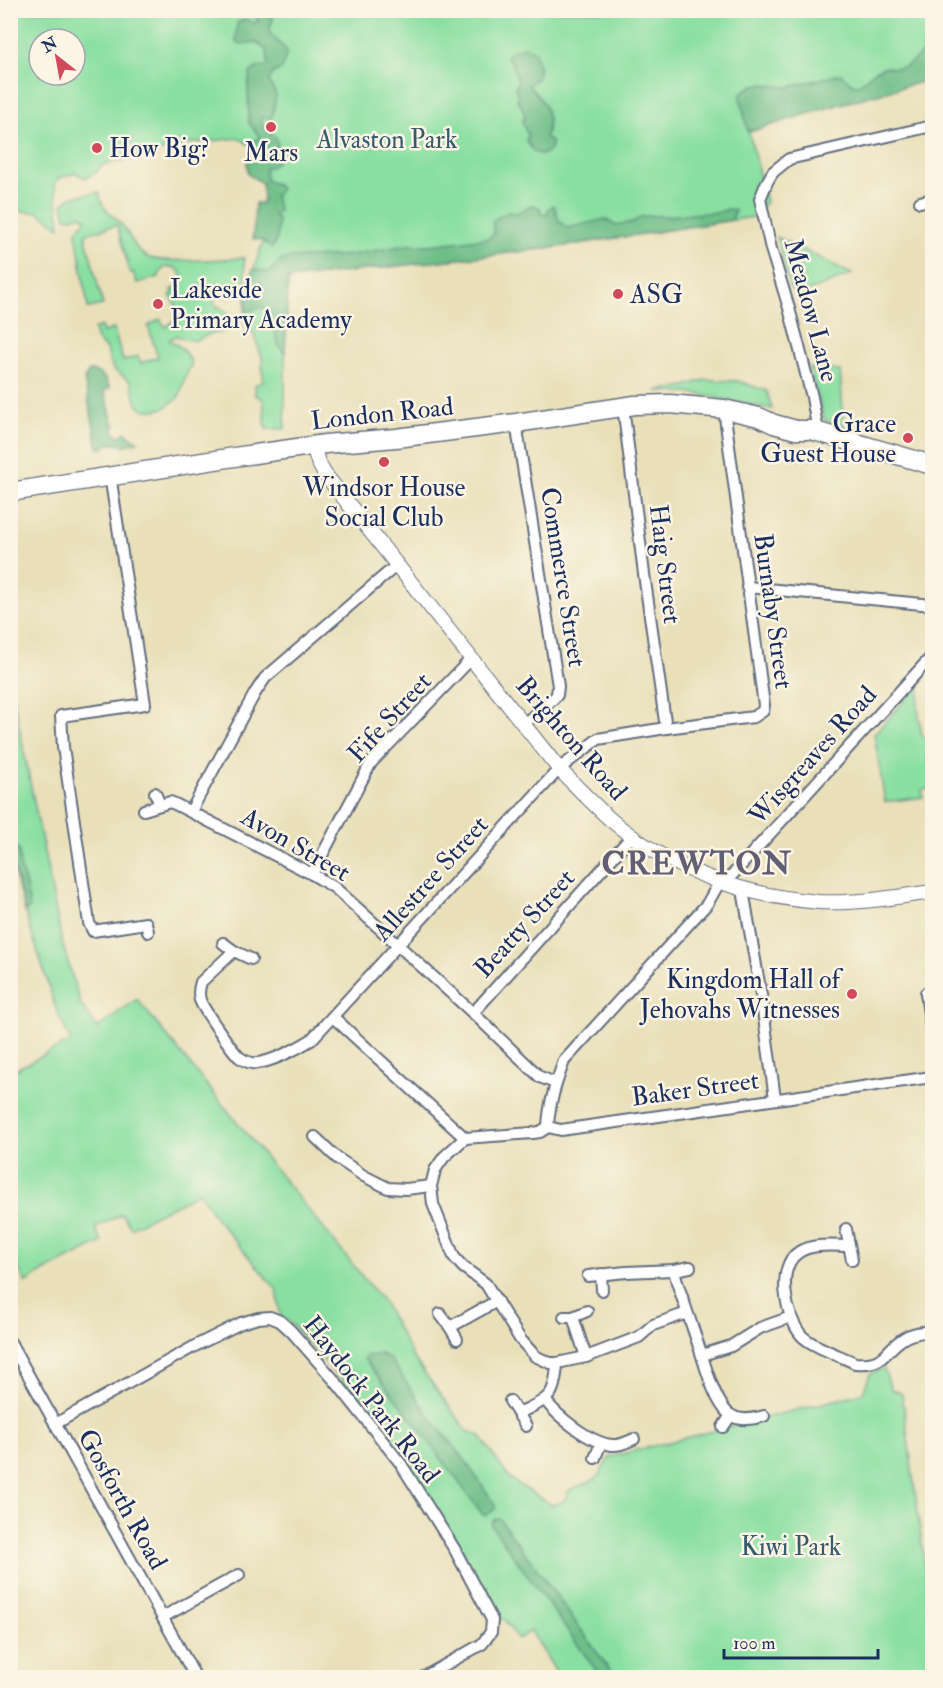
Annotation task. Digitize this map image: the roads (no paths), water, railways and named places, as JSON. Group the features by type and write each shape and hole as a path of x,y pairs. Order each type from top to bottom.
{"main road":[{"name":"London Road","path":"10,492 313,446 516,423 623,406 670,404 724,409 759,417 774,416 797,422 814,431 933,465"}],"street":[{"name":"Meadow Lane","path":"814,431 816,415 810,389 771,249 760,199 773,172 789,159 933,126"},
{"path":"920,202 933,198"},
{"name":"Haig Street","path":"623,406 666,728"},
{"name":"Burnaby Street","path":"560,769 598,740 666,728 754,717 763,711 724,409"},
{"name":"Commerce Street","path":"516,423 558,686 557,694 553,699 524,724"},
{"name":"Brighton Road","path":"313,446 324,473 560,769 593,804 632,836 673,861 722,884 743,890 819,902 853,901 933,892"},
{"path":"110,475 146,704 61,716 63,747 89,923 93,931 146,923 148,932"},
{"path":"191,811 265,678 398,564"},
{"path":"747,587 933,605"},
{"name":"Wisgreaves Road","path":"548,1127 555,1083 564,1061 722,884 933,656"},
{"name":"Fife Street","path":"312,874 370,763 472,658"},
{"name":"Allestree Street","path":"234,951 201,982 199,996 203,1006 235,1051 244,1060 259,1063 312,1040 560,769"},
{"path":"155,793 160,805"},
{"name":"Avon Street","path":"144,810 170,802 335,888 540,1077 555,1083"},
{"name":"Beatty Street","path":"473,1013 632,836"},
{"path":"743,890 761,995 775,1099"},
{"path":"223,943 251,959"},
{"path":"933,989 926,993 933,1035"},
{"path":"333,1017 465,1138 449,1151 435,1170 431,1186 433,1204 454,1257 463,1267 486,1284 520,1339 531,1352 545,1361 557,1363 586,1357 639,1337 653,1325 687,1313"},
{"name":"Baker Street","path":"465,1138 533,1133 548,1127 561,1130 933,1077"},
{"path":"315,1137 337,1158 364,1176 388,1188 406,1189 431,1186"},
{"path":"846,1230 852,1260"},
{"path":"849,1246 814,1246 800,1251 787,1266 788,1306 796,1328 807,1340 861,1364 882,1359 903,1338 933,1331"},
{"path":"588,1276 690,1267"},
{"path":"674,1270 710,1382 728,1413 731,1416 753,1420 764,1416"},
{"path":"602,1274 602,1290"},
{"path":"450,1327 497,1301"},
{"path":"586,1357 569,1317 587,1311"},
{"path":"440,1314 457,1339"},
{"name":"Haydock Park Road","path":"55,1424 195,1346 242,1323 270,1317 280,1321 335,1381 401,1464 455,1550 492,1620 491,1632 482,1644 422,1677"},
{"path":"702,1355 731,1346 760,1328 791,1317"},
{"name":"Gosforth Road","path":"10,1342 196,1677"},
{"path":"519,1413 545,1400 551,1393 555,1385 557,1363"},
{"path":"545,1400 566,1422 601,1443 616,1445 634,1439"},
{"path":"510,1401 526,1426"},
{"path":"723,1428 731,1416"},
{"path":"595,1458 601,1443"},
{"path":"163,1617 240,1575"}],"place":[{"name":"Mars","path":"271,127"},
{"name":"How Big?","path":"97,148"},
{"name":"ASG","path":"618,294"},
{"name":"Lakeside Primary Academy","path":"158,304"},
{"name":"Grace Guest House","path":"908,438"},
{"name":"Windsor House Social Club","path":"384,462"},
{"name":"Kingdom Hall of Jehovahs Witnesses","path":"852,994"}],"district":[{"name":"CREWTON","path":"697,863"}],"park label":[{"name":"Alvaston Park","path":"387,139"},
{"name":"Kiwi Park","path":"791,1546"}]}
